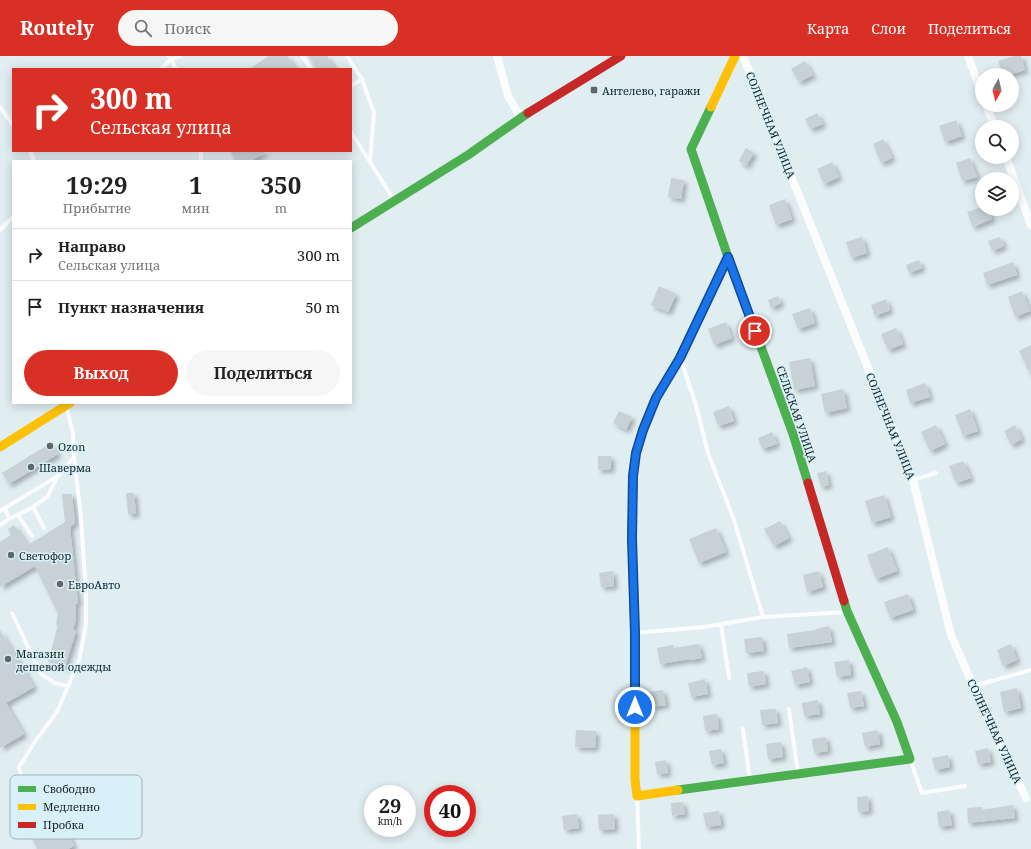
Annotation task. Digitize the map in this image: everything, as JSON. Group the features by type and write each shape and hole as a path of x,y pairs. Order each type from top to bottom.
{"street":[{"path":"497,56 508,96 521,118"},
{"path":"352,227 468,155 521,118 621,56"},
{"name":"СЕЛЬСКАЯ УЛИЦА","path":"735,56 691,149 728,257 793,434 847,612 897,722 910,759"},
{"name":"СОЛНЕЧНАЯ УЛИЦА","path":"744,56 913,480 945,616 951,635 973,686 1028,798"},
{"path":"968,56 975,75"},
{"path":"1009,164 1031,225"},
{"path":"728,257 680,358 656,398 643,430 636,453 633,476 632,539 635,633 635,780 637,796 910,759"},
{"path":"0,447 64,405"}],"lane":[{"path":"162,68 170,58 180,56"},
{"path":"302,56 310,68"},
{"path":"347,56 362,79 374,113 370,162"},
{"path":"170,58 175,68"},
{"path":"352,85 362,79"},
{"path":"0,107 12,123"},
{"path":"352,134 394,201"},
{"path":"0,230 12,218"},
{"path":"680,358 696,405 708,453 734,520 763,616"},
{"path":"21,775 19,767 36,740 57,712 79,661 86,624 86,594 81,517 74,457 73,433 64,405"},
{"path":"0,525 47,497 58,476 74,457"},
{"path":"913,480 936,473"},
{"path":"0,511 58,476"},
{"path":"32,507 44,528"},
{"path":"5,508 9,519"},
{"path":"18,515 32,536"},
{"path":"635,633 721,624 763,616 847,612"},
{"path":"12,613 41,674 55,683 68,686"},
{"path":"721,624 729,678"},
{"path":"973,686 1031,670"},
{"path":"789,709 798,774"},
{"path":"743,729 750,780"},
{"path":"910,759 922,793 966,786"},
{"path":"637,796 639,849"}],"building":[{"path":"269,56 287,56 295,68 251,68"},
{"path":"308,56 327,56 334,68 316,68"},
{"path":"1015,56 1021,56 1025,70 1019,72 1019,68 1000,68 998,61"},
{"path":"805,61 813,75 799,82 791,69"},
{"path":"817,113 823,124 810,129 805,119"},
{"path":"956,120 962,136 945,142 939,126"},
{"path":"883,139 892,158 881,163 873,144"},
{"path":"746,148 754,153 746,166 739,161"},
{"path":"231,152 265,152 253,160 235,160"},
{"path":"970,158 975,172 975,178 962,181 956,163"},
{"path":"832,162 839,177 824,184 817,169"},
{"path":"671,178 684,180 681,199 668,197"},
{"path":"785,199 792,219 776,225 769,205"},
{"path":"975,209 975,216 991,216 992,219 973,227 967,212"},
{"path":"862,237 867,253 851,258 846,242"},
{"path":"1000,237 1004,246 992,251 988,241"},
{"path":"919,260 922,268 909,273 906,265"},
{"path":"1013,262 1017,275 987,285 983,273"},
{"path":"659,286 676,294 668,312 651,305"},
{"path":"1022,291 1030,311 1015,317 1008,297"},
{"path":"778,296 781,303 771,308 768,300"},
{"path":"886,299 890,310 875,316 871,305"},
{"path":"810,308 815,323 798,329 792,314"},
{"path":"726,322 732,338 714,345 708,329"},
{"path":"896,328 903,344 888,350 881,334"},
{"path":"1031,345 1031,376 1019,351"},
{"path":"810,358 815,386 794,390 789,362"},
{"path":"925,383 930,397 910,403 906,390"},
{"path":"843,389 847,408 825,413 821,394"},
{"path":"729,406 734,421 718,426 713,412"},
{"path":"970,409 978,431 963,436 955,415"},
{"path":"619,411 632,417 626,430 613,423"},
{"path":"936,425 945,444 930,451 921,432"},
{"path":"1015,425 1022,439 1011,445 1004,431"},
{"path":"772,432 777,444 762,449 758,438"},
{"path":"51,443 58,454 9,484 2,473"},
{"path":"598,456 611,456 611,469 598,470"},
{"path":"963,461 971,478 956,483 949,466"},
{"path":"826,471 829,485 821,487 817,473"},
{"path":"126,493 134,493 136,514 128,514"},
{"path":"62,494 72,494 75,523 70,527 78,603 76,604 76,619 73,630 76,631 65,667 48,662 58,625 56,625 58,614 35,566 0,587 0,542 11,535 8,529 14,525 28,545 65,522"},
{"path":"884,495 891,517 872,523 865,501"},
{"path":"780,521 789,538 774,546 764,529"},
{"path":"716,528 726,552 699,563 689,539"},
{"path":"888,547 897,571 876,579 867,555"},
{"path":"613,571 614,586 601,587 599,573"},
{"path":"819,571 823,587 807,592 803,575"},
{"path":"908,594 913,610 890,618 884,602"},
{"path":"829,626 832,642 789,648 787,634 816,630 815,629"},
{"name":"Магазин дешевой одежды","path":"0,630 34,687 6,703 24,734 0,748"},
{"path":"762,637 764,651 746,653 744,639"},
{"path":"699,644 702,658 660,664 657,648 673,645 673,648"},
{"path":"1011,644 1017,660 1003,666 997,650"},
{"path":"849,660 851,675 837,677 834,662"},
{"path":"807,667 810,682 795,685 791,671"},
{"path":"764,671 766,684 749,687 747,673"},
{"path":"705,679 708,694 691,697 688,683"},
{"path":"1017,688 1021,708 1004,712 1000,692"},
{"path":"663,690 666,705 652,707 649,692"},
{"path":"861,691 864,706 850,708 847,693"},
{"path":"818,700 820,714 804,716 802,703"},
{"path":"776,709 778,723 762,725 760,710"},
{"path":"717,714 719,729 705,731 703,716"},
{"path":"576,730 596,731 595,748 575,747"},
{"path":"878,730 880,744 865,747 862,733"},
{"path":"826,737 828,751 814,753 812,739"},
{"path":"781,742 783,757 768,759 766,744"},
{"path":"988,748 991,762 978,764 975,751"},
{"path":"721,749 724,763 712,765 709,751"},
{"path":"948,755 950,767 935,770 932,758"},
{"path":"666,760 668,773 657,774 655,762"},
{"path":"868,796 869,811 858,812 857,797"},
{"path":"683,802 685,814 672,816 671,803"},
{"path":"1013,805 1015,818 968,823 967,808 982,807 982,810"},
{"path":"949,810 952,825 939,827 937,812"},
{"path":"719,811 721,825 706,827 703,813"},
{"path":"577,814 579,828 564,830 562,816"},
{"path":"614,814 615,829 599,830 598,815"},
{"path":"32,839 71,839 74,846 68,849 37,849"}],"traffic: fast":[{"path":"711,107 691,149 728,257 793,434 808,483"},
{"path":"352,227 468,155 528,113"},
{"path":"635,635 632,539 633,476 636,453 643,430 656,398 680,357 728,257"},
{"path":"678,790 910,759 897,722 847,611 844,601"}],"traffic: slow":[{"path":"711,107 735,56"},
{"path":"0,447 68,404"},
{"path":"635,635 635,780 637,796 678,790"}],"traffic: jam":[{"path":"528,113 621,56"},
{"path":"808,483 844,601"}],"place":[{"name":"Антелево, гаражи","path":"594,90"},
{"name":"Ozon","path":"50,446"},
{"name":"Шаверма","path":"31,467"},
{"name":"Светофор","path":"11,555"},
{"name":"ЕвроАвто","path":"60,584"},
{"name":"Магазин дешевой одежды","path":"8,659"}],"route":[{"path":"635,707 635,633 632,539 633,476 636,453 643,430 656,398 680,358 728,257 755,331"}]}
